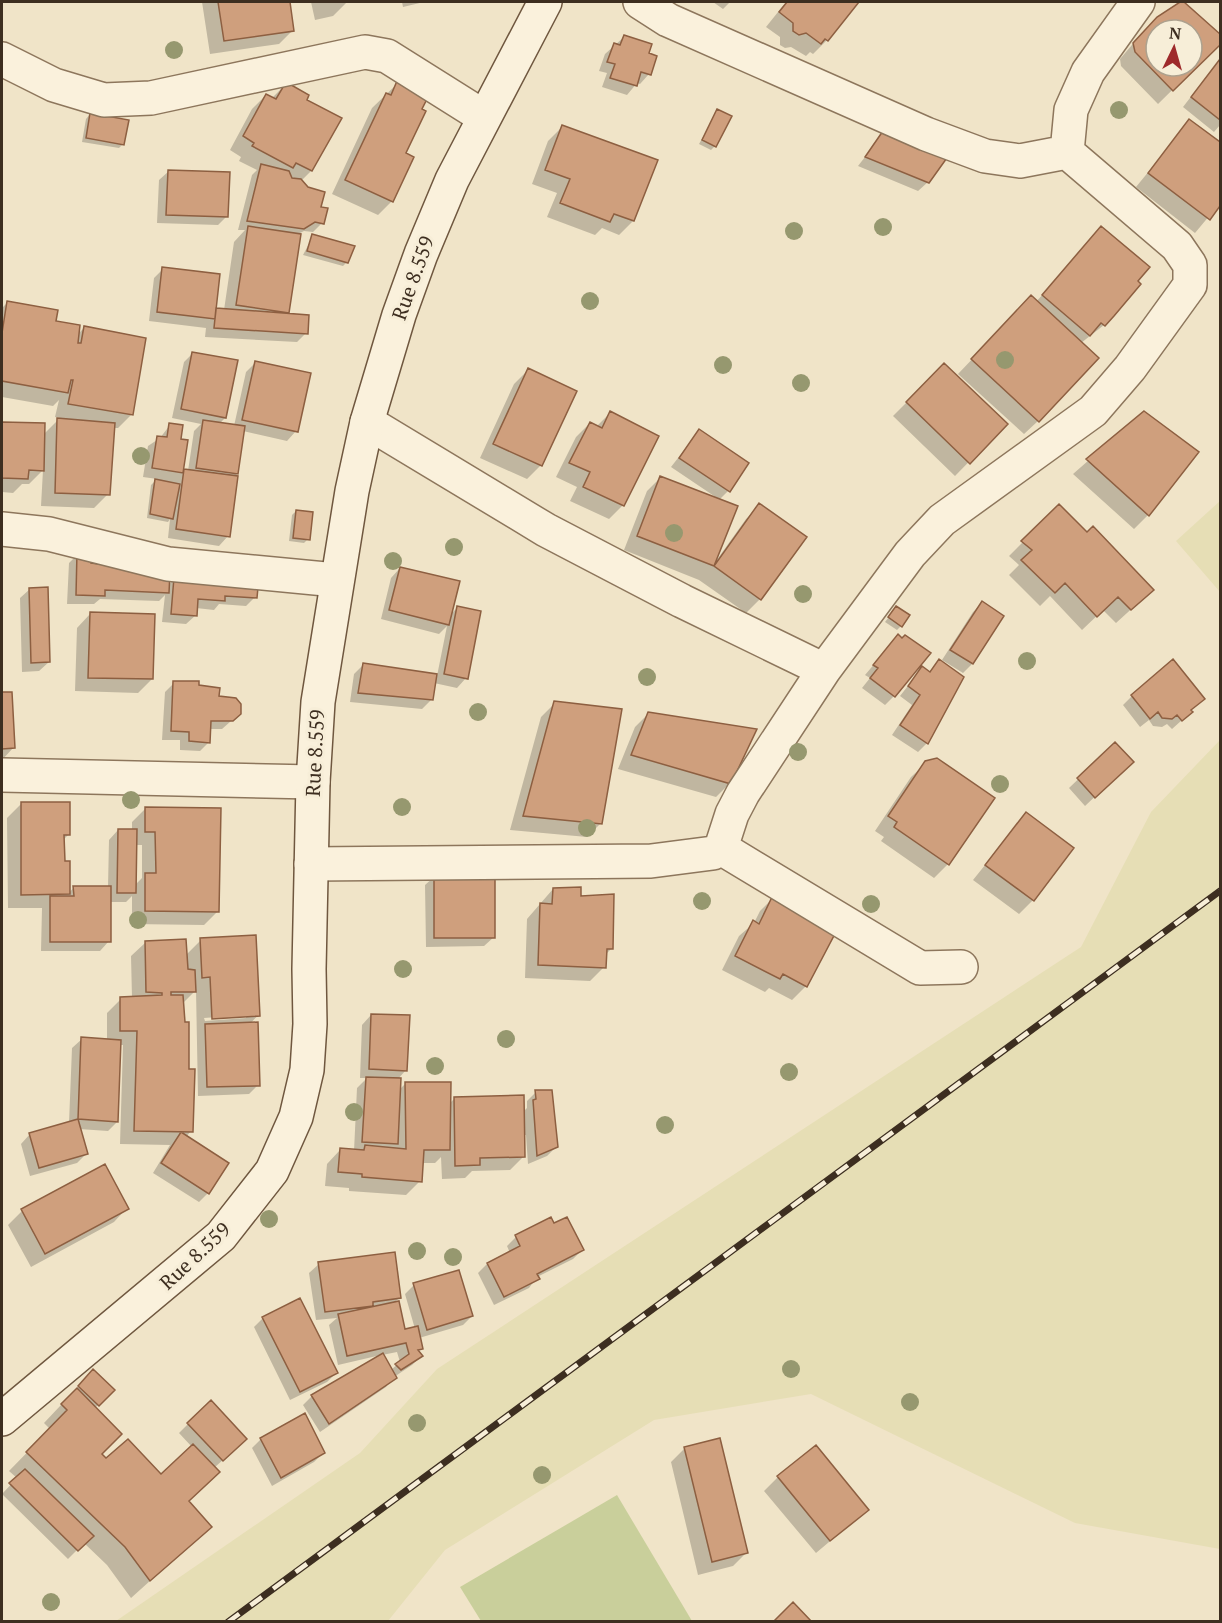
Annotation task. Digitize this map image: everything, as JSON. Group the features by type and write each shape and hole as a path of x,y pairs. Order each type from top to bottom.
{"street":[{"name":"Rue 8.559","path":"2,1419 221,1236 272,1171 296,1117 307,1070 310,1024 313,782 318,702 336,579 367,422 421,254 452,180 545,2"},
{"path":"640,2 668,20 926,134 985,156 1020,160 1067,152"},
{"path":"1067,152 1071,110 1088,72 1138,2"},
{"path":"2,59 54,85 104,100 151,98 365,52 387,56 484,117"},
{"path":"311,864 651,861 713,853 721,848 732,814 743,793 824,670 910,555 942,520 1093,411 1130,368 1190,285 1190,265 1177,246 1067,152"},
{"path":"367,422 479,492 546,530 682,601 824,670"},
{"path":"2,530 49,534 168,564 336,579"},
{"path":"2,775 313,782"},
{"path":"721,848 920,968 960,967"}],"shaded area":[{"path":"1220,501 1220,592 1176,541"},
{"path":"1220,740 1220,1549 1075,1523 811,1394 654,1420 445,1550 388,1621 116,1621 360,1453 437,1369 1081,947 1151,812"}],"green space":[{"path":"617,1495 692,1621 481,1621 460,1587"}],"building":[{"path":"218,2 290,2 294,31 224,41"},
{"path":"787,2 859,2 828,41 825,39 821,44 806,33 799,35 793,31 793,23 779,12"},
{"path":"1180,2 1184,2 1202,18 1156,18"},
{"path":"1204,20 1220,34 1220,45 1204,61"},
{"path":"1144,31 1144,61 1135,52 1133,43"},
{"path":"624,35 652,44 649,53 657,56 651,75 641,72 637,86 610,78 615,64 607,62 614,43 620,45"},
{"path":"1220,59 1220,120 1191,97"},
{"path":"1160,78 1186,78 1173,91"},
{"path":"397,81 429,95 422,109 426,111 406,153 414,157 393,202 345,180 386,93 391,95"},
{"path":"286,82 309,95 307,100 342,118 312,171 296,163 293,168 252,146 254,143 243,136 266,94 276,99"},
{"path":"717,109 732,116 716,147 702,140"},
{"path":"90,113 129,120 124,145 86,138"},
{"path":"1189,119 1220,142 1220,206 1210,220 1148,173"},
{"path":"562,125 658,160 634,221 614,214 610,222 560,203 570,179 545,170"},
{"path":"885,128 949,155 929,183 865,157"},
{"path":"261,164 289,171 292,178 301,179 308,187 325,192 321,207 328,208 324,224 315,222 304,229 247,221"},
{"path":"168,170 230,172 228,217 166,215"},
{"path":"248,226 301,234 289,313 236,305"},
{"path":"1101,226 1150,267 1138,281 1141,284 1114,316 1105,326 1101,323 1090,336 1042,295"},
{"path":"312,234 355,246 348,263 307,251"},
{"path":"162,267 220,274 215,319 157,312"},
{"path":"1031,295 1099,358 1039,422 971,359"},
{"path":"7,301 58,310 56,321 80,325 78,343 81,343 84,326 146,338 133,415 68,404 73,380 71,380 68,393 2,381 2,333"},
{"path":"216,308 309,315 308,334 214,328"},
{"path":"192,352 238,360 226,418 181,409"},
{"path":"255,361 311,373 298,432 242,420"},
{"path":"944,363 1008,424 970,464 906,402"},
{"path":"528,368 577,391 542,466 493,444"},
{"path":"610,411 659,436 624,506 583,487 590,472 569,463 590,422 602,428"},
{"path":"1144,411 1199,452 1149,516 1086,459"},
{"path":"57,418 115,423 110,495 55,493"},
{"path":"203,420 245,426 238,474 196,468"},
{"path":"2,422 45,423 44,471 29,470 28,479 2,478"},
{"path":"169,423 183,425 181,439 188,440 183,473 152,468 157,436 167,437"},
{"path":"699,429 749,463 730,492 679,458"},
{"path":"184,469 238,476 230,537 176,529"},
{"path":"660,476 738,506 714,566 637,536"},
{"path":"155,479 180,484 173,519 150,514"},
{"path":"759,503 807,537 761,600 714,566"},
{"path":"1059,504 1087,532 1093,526 1154,590 1131,610 1118,597 1097,617 1065,583 1055,593 1021,560 1032,550 1021,541"},
{"path":"296,510 313,512 310,540 293,538"},
{"path":"77,552 91,555 91,563 170,572 169,593 105,590 105,596 76,595"},
{"path":"400,567 460,581 449,625 389,610"},
{"path":"174,577 258,587 257,598 225,596 225,601 198,599 197,616 171,614"},
{"path":"48,587 50,662 31,663 29,588"},
{"path":"982,601 1004,616 973,664 950,650"},
{"path":"457,606 481,611 468,679 444,674"},
{"path":"896,606 910,615 902,627 888,617"},
{"path":"90,612 155,614 153,679 88,678"},
{"path":"898,634 902,638 905,635 931,653 895,697 870,678 878,668 873,665"},
{"path":"939,659 964,677 928,744 900,725 920,695 908,686 922,666 930,672"},
{"path":"1173,659 1205,699 1182,721 1177,715 1172,719 1162,718 1158,712 1150,719 1131,695"},
{"path":"363,663 437,674 433,700 358,693"},
{"path":"173,681 199,681 199,685 220,688 219,696 236,698 241,704 241,714 233,721 211,721 210,743 189,741 189,732 171,731"},
{"path":"2,692 12,692 15,748 2,749"},
{"path":"554,701 622,709 602,824 523,816"},
{"path":"648,712 757,729 731,784 631,755"},
{"path":"1115,742 1134,762 1095,798 1077,778"},
{"path":"937,758 995,798 949,865 894,827 897,822 888,816 925,761"},
{"path":"21,802 70,802 70,835 64,835 65,861 70,861 70,894 21,895"},
{"path":"145,807 221,808 219,912 145,911 145,873 156,873 155,832 145,832"},
{"path":"1026,812 1074,848 1034,901 985,865"},
{"path":"118,829 137,829 136,893 117,893"},
{"path":"434,875 495,875 495,938 434,938"},
{"path":"73,886 111,886 111,942 50,942 50,896 74,896"},
{"path":"581,887 581,896 614,894 613,949 607,949 606,968 538,965 540,903 552,904 553,888"},
{"path":"773,895 838,928 807,987 783,974 780,979 735,956 753,920 759,924"},
{"path":"256,935 260,1016 212,1019 210,977 202,978 200,938"},
{"path":"186,939 188,969 195,970 196,992 171,992 171,995 183,995 185,1022 189,1022 189,1069 195,1069 193,1132 134,1131 137,1031 120,1031 120,997 162,995 162,993 146,992 145,941"},
{"path":"371,1014 410,1015 407,1071 369,1069"},
{"path":"258,1022 260,1086 207,1087 205,1024"},
{"path":"81,1037 121,1040 118,1122 78,1119"},
{"path":"366,1077 401,1078 398,1144 362,1142"},
{"path":"405,1082 451,1082 450,1150 424,1150 422,1182 362,1177 362,1174 338,1172 340,1148 364,1150 365,1145 406,1149"},
{"path":"535,1090 552,1090 558,1147 537,1156 533,1100 536,1099"},
{"path":"524,1095 525,1157 480,1158 480,1165 455,1166 454,1097"},
{"path":"78,1119 88,1154 39,1168 29,1133"},
{"path":"181,1132 229,1163 209,1194 161,1163"},
{"path":"105,1164 129,1209 45,1254 21,1209"},
{"path":"551,1217 554,1223 567,1217 584,1250 537,1274 540,1279 504,1297 487,1263 520,1246 515,1235"},
{"path":"395,1252 401,1298 373,1302 373,1306 325,1312 318,1262"},
{"path":"459,1270 473,1316 427,1330 413,1283"},
{"path":"300,1298 338,1373 300,1392 262,1317"},
{"path":"399,1301 405,1329 418,1326 423,1349 418,1350 423,1356 401,1370 395,1364 409,1354 406,1343 347,1356 338,1314"},
{"path":"383,1353 397,1378 329,1424 311,1395"},
{"path":"93,1369 115,1390 99,1406 78,1386"},
{"path":"77,1388 122,1434 102,1454 106,1458 128,1439 161,1474 193,1444 220,1472 189,1501 212,1527 150,1581 125,1547 26,1452 67,1410 61,1404"},
{"path":"211,1400 247,1439 223,1461 187,1423"},
{"path":"305,1413 325,1453 281,1478 260,1438"},
{"path":"720,1438 748,1553 712,1562 684,1447"},
{"path":"816,1445 869,1510 830,1541 777,1476"},
{"path":"25,1469 94,1536 78,1551 9,1483"},
{"path":"793,1602 812,1622 773,1622"}],"railway":[{"path":"228,1622 1220,891"}]}
